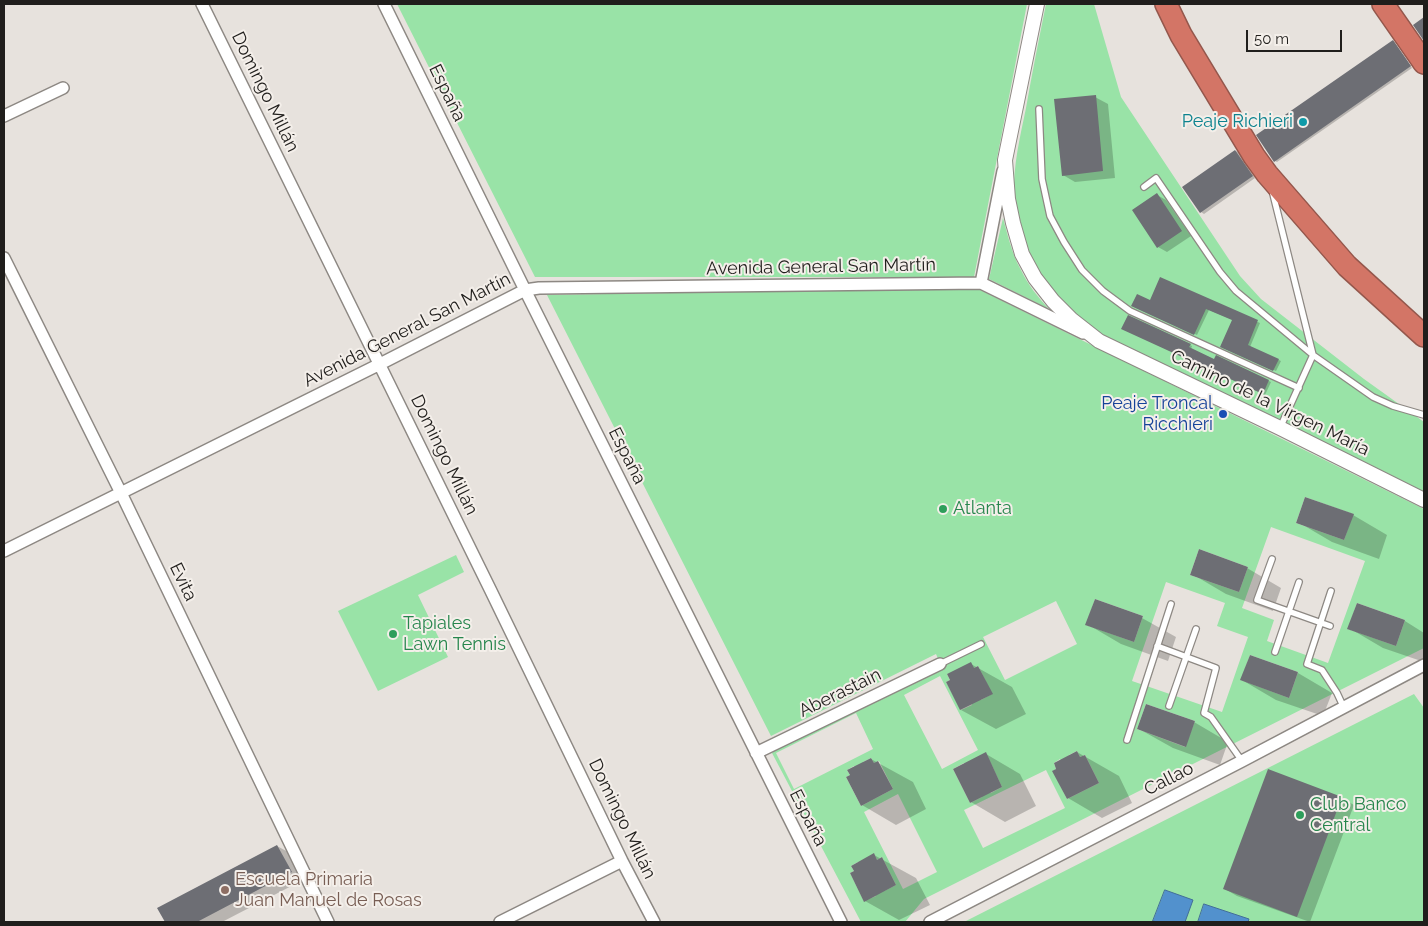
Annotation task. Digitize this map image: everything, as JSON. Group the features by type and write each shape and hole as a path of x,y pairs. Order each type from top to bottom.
{"highway":[{"path":"1166,4 1186,43 1254,156 1267,174 1347,266 1424,336"},
{"path":"1383,4 1424,64"}],"street":[{"name":"Domingo Millán","path":"202,4 622,861 654,922"},
{"name":"España","path":"384,4 841,922"},
{"name":"Camino de la Virgen María","path":"1037,4 981,283 1424,500"},
{"path":"4,116 63,88"},
{"name":"Camino de la Virgen María","path":"1005,160 1008,199 1022,254 1036,278 1053,301 1071,320 1099,341"},
{"name":"Evita","path":"4,258 121,493 328,922"},
{"name":"Avenida General San Martín","path":"4,551 525,290 539,288 981,283"},
{"name":"Aberastain","path":"756,753 940,664"},
{"name":"Callao","path":"930,922 1424,665"},
{"path":"500,922 622,861"}],"lane":[{"path":"1039,109 1042,179 1050,216 1082,270 1103,291 1130,311 1299,388"},
{"path":"1267,174 1313,354 1280,428"},
{"path":"1144,187 1156,178 1220,272 1236,291 1313,354 1374,397 1394,406 1424,415"},
{"path":"1272,559 1257,600 1330,626"},
{"path":"1275,652 1300,582"},
{"path":"1331,591 1307,664 1322,670 1344,708"},
{"path":"1127,740 1171,604"},
{"path":"1169,706 1196,628"},
{"path":"940,664 981,644"},
{"path":"1157,646 1216,668 1204,713 1211,717 1242,761"}],"green space":[{"path":"397,4 1027,4 974,277 535,277"},
{"path":"1046,4 1094,4 1121,97 1240,276 1261,299 1364,379 1424,422 1424,492 1098,333 1071,311 1050,288 1033,261 1016,212 1014,195 1017,152"},
{"path":"1003,218 1010,245 1018,264 1030,286 1049,309 989,279"},
{"name":"Atlanta","path":"976,288 1424,509 1424,648 924,899 905,922 861,922 772,753 776,749 942,668 936,654 771,736 547,295","holes":["1305,497 1353,514 1344,540 1296,523","1271,527 1365,561 1328,663 1267,641 1274,620 1242,608","1199,549 1248,567 1239,592 1190,575","1166,582 1225,603 1217,626 1248,637 1222,712 1132,681","1095,599 1143,616 1134,642 1086,625","1056,601 1077,644 1005,680 983,637","1357,603 1405,620 1396,646 1348,629","1250,655 1298,672 1289,698 1241,680","978,666 992,694 981,700 977,694 969,699 972,705 961,710 946,682 950,680 947,674","940,676 978,750 942,769 904,695","1146,704 1195,721 1185,747 1137,729","856,713 873,749 794,789 776,753","1077,751 1080,757 1085,755 1099,783 1067,799 1053,771 1056,769 1054,763 1060,759 1064,766 1069,755","986,753 1002,787 991,793 979,791 982,797 970,803 953,769 964,763 968,770","871,758 874,763 879,761 893,789 861,806 846,777 850,775 847,770 854,766 858,773 867,769 863,762","1046,770 1065,808 983,848 964,810","898,794 937,872 903,889 864,812","874,854 877,860 882,857 896,885 884,891 881,886 873,890 876,896 864,901 850,873 854,871 851,866 858,862 861,869 867,858"]},
{"name":"Tapiales Lawn Tennis","path":"456,555 464,572 418,595 448,657 378,691 338,611"},
{"name":"Club Banco Central","path":"1414,694 1424,708 1424,922 964,922"}],"water":[{"path":"1165,890 1193,900 1185,922 1153,921"},
{"path":"1204,904 1249,919 1248,922 1198,922"}],"building":[{"path":"1424,17 1424,41 1413,25"},
{"path":"1393,40 1411,66 1274,162 1256,135"},
{"path":"1096,95 1103,171 1062,176 1054,99"},
{"path":"1235,150 1253,176 1200,213 1182,187"},
{"path":"1157,193 1182,231 1157,248 1132,210"},
{"path":"1160,277 1258,320 1248,345 1279,359 1273,371 1220,347 1232,320 1206,309 1194,335 1131,306 1137,294 1150,300"},
{"path":"1128,315 1191,344 1189,347 1214,359 1216,355 1269,380 1263,394 1121,329"},
{"path":"1305,497 1354,514 1344,540 1296,523"},
{"path":"1199,549 1248,567 1239,592 1190,575"},
{"path":"1095,599 1143,616 1134,642 1085,625"},
{"path":"1357,603 1405,620 1396,646 1347,629"},
{"path":"1250,655 1298,672 1289,698 1240,680"},
{"path":"971,662 974,668 978,666 993,694 960,710 946,682 950,680 947,674"},
{"path":"1146,704 1195,721 1186,747 1137,729"},
{"path":"1077,751 1080,757 1085,755 1099,783 1067,799 1052,771 1056,769 1054,763"},
{"path":"986,752 1002,787 970,803 953,769"},
{"path":"871,758 874,763 878,761 893,789 861,806 846,777 850,775 847,770"},
{"path":"1268,769 1342,797 1297,917 1223,889"},
{"name":"Escuela Primaria Juan Manuel de Rosas","path":"277,845 292,872 197,922 165,922 157,908"},
{"path":"874,853 877,860 882,857 896,885 864,902 850,873 854,871 851,866"}],"place":[{"name":"Peaje Richieri","path":"1303,122"},
{"name":"Peaje Troncal Ricchieri","path":"1223,414"},
{"name":"Atlanta","path":"943,509"},
{"name":"Tapiales Lawn Tennis","path":"393,634"},
{"name":"Club Banco Central","path":"1300,815"},
{"name":"Escuela Primaria Juan Manuel de Rosas","path":"225,890"}]}
